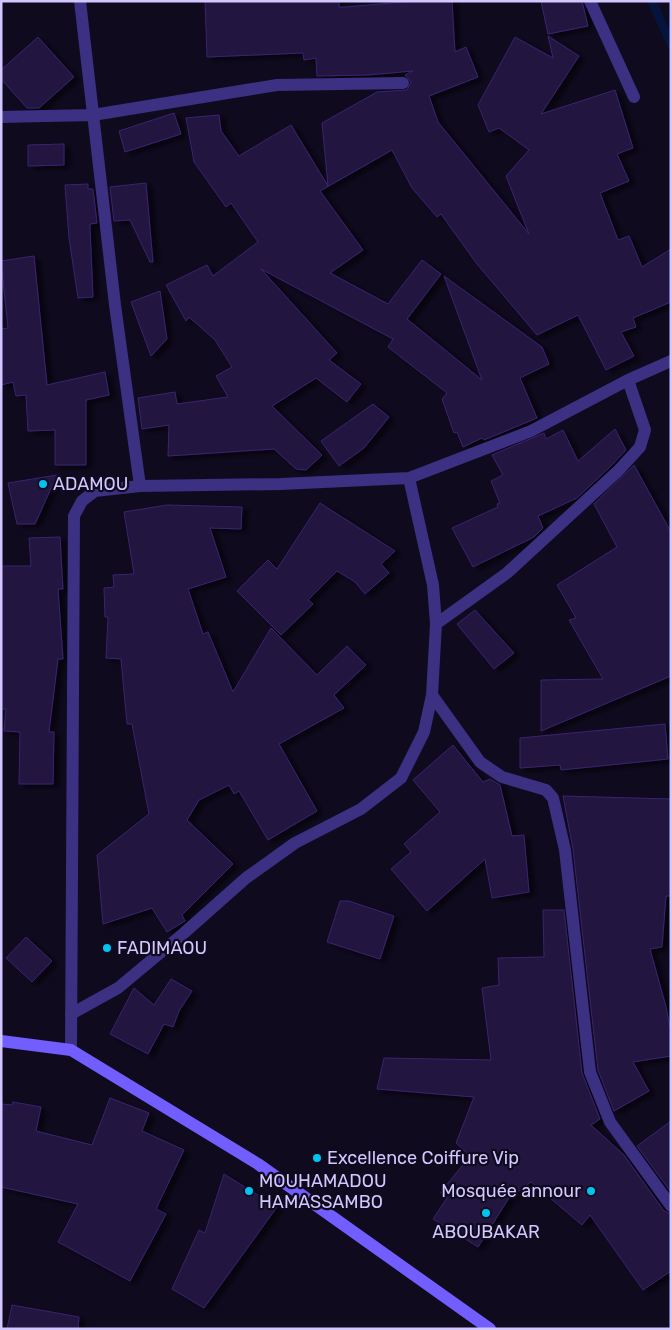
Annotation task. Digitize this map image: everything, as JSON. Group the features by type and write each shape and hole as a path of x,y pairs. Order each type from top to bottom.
{"street":[{"path":"80,1 115,304 140,486"},
{"path":"590,1 634,97"},
{"path":"1,117 93,116 277,85 403,83"},
{"path":"71,1050 74,516 82,501 95,491 140,486 281,484 409,478 531,430 628,380 671,361"},
{"path":"436,624 507,573 618,471 640,447 645,430 628,380"},
{"path":"71,1014 118,988 246,878 296,843 361,808 401,778 424,732 432,695 436,624 433,584 409,478"},
{"path":"432,695 480,762 502,777 546,790 553,798 565,850 590,1072 610,1122 671,1206"},
{"path":"1,1041 71,1050 258,1164 490,1329"}],"building":[{"path":"205,1 339,1 339,7 345,7 415,1 452,1 455,52 466,47 478,77 429,96 438,122 529,234 506,176 529,150 499,128 489,132 478,105 515,37 553,58 548,36 579,56 541,114 615,90 633,148 617,154 629,181 600,193 618,240 629,236 642,267 671,249 671,302 633,318 636,327 621,332 634,356 606,370 578,315 537,335 477,264 441,214 437,217 412,188 392,150 320,191 363,250 330,273 388,304 422,260 441,274 407,319 482,380 444,276 542,347 549,364 520,378 537,418 463,447 457,432 454,433 442,399 447,393 388,347 393,339 261,269 337,353 329,360 361,384 347,402 316,378 272,406 322,455 306,470 296,469 274,449 168,456 169,425 142,429 138,398 175,392 177,404 228,397 216,376 232,367 215,340 189,317 186,321 166,285 207,265 213,276 258,242 231,203 226,207 194,162 186,118 219,115 221,131 239,156 291,125 328,186 322,123 377,92 407,90 411,82 405,75 413,71 368,75 317,76 316,58 304,60 303,53 207,57"},
{"path":"541,1 582,1 588,26 548,34"},
{"path":"38,37 74,77 39,108 27,108 1,79 1,70"},
{"path":"174,113 181,134 125,152 119,131"},
{"path":"64,144 64,165 28,166 28,145"},
{"path":"146,183 153,262 150,262 130,220 114,221 110,187"},
{"path":"88,184 88,189 93,189 97,223 90,224 93,297 78,298 69,238 65,185"},
{"path":"34,256 47,385 105,372 109,395 86,400 86,465 55,465 55,430 28,431 26,395 16,396 13,382 1,385 1,329 8,328 1,261"},
{"path":"160,291 167,339 151,356 131,302"},
{"path":"373,404 389,417 364,448 339,466 321,441"},
{"path":"615,429 626,450 612,465 577,498 538,516 543,528 534,537 473,567 452,528 498,507 497,504 500,503 491,481 503,475 492,455 544,433 546,439 563,430 578,461"},
{"path":"634,465 671,532 671,676 541,731 541,680 603,679 569,620 576,618 557,585 617,547 594,504"},
{"path":"57,475 35,524 17,524 8,483"},
{"path":"320,503 395,551 381,564 389,573 365,594 355,582 337,571 308,600 313,604 281,635 237,591 268,560 277,569"},
{"path":"167,505 242,507 241,529 210,528 226,577 188,589 203,634 208,632 233,692 271,628 317,675 347,646 366,665 334,695 344,708 279,744 317,811 268,840 239,791 234,794 229,785 199,800 187,820 233,864 182,915 185,921 167,932 152,908 103,924 97,855 149,814 132,724 127,724 121,659 106,658 108,617 105,617 104,588 114,587 113,575 134,574 124,512"},
{"path":"60,537 63,589 58,589 63,659 58,659 49,732 54,732 53,784 19,784 20,732 4,731 6,709 1,709 1,566 31,566 29,538"},
{"path":"475,610 514,653 494,669 457,624"},
{"path":"665,724 668,759 561,770 560,765 520,768 520,738"},
{"path":"453,745 483,782 490,779 500,785 512,836 524,835 529,892 492,898 485,859 427,911 391,869 411,852 404,844 440,812 413,780"},
{"path":"563,796 671,799 671,896 666,896 662,947 650,949 666,1007 671,1033 671,1056 633,1062 649,1091 614,1111 598,1070 573,849"},
{"path":"340,901 349,901 394,916 380,959 327,942"},
{"path":"543,910 564,910 582,1073 600,1119 591,1125 624,1155 664,1211 671,1214 671,1271 643,1290 590,1215 582,1225 531,1182 509,1198 478,1247 433,1219 447,1198 440,1193 470,1156 456,1143 474,1097 377,1089 384,1058 491,1060 482,988 499,985 498,958 544,957"},
{"path":"26,937 52,961 32,982 6,958"},
{"path":"171,979 192,991 179,1011 173,1027 164,1024 148,1054 110,1034 134,988 154,1005"},
{"path":"110,1098 149,1113 142,1131 184,1150 156,1209 166,1214 130,1281 58,1242 78,1204 1,1187 1,1104 12,1105 13,1102 41,1107 36,1131 92,1145"},
{"path":"671,1121 671,1192 637,1146"},
{"path":"224,1174 277,1207 204,1308 172,1289 199,1230 205,1233"},
{"path":"12,1305 79,1317 78,1329 7,1329"}],"waterway":[{"path":"652,1 671,44"}],"place":[{"name":"ADAMOU","path":"43,484"},
{"name":"FADIMAOU","path":"107,948"},
{"name":"Excellence Coiffure Vip","path":"317,1158"},
{"name":"MOUHAMADOU HAMASSAMBO","path":"249,1191"},
{"name":"Mosquée annour","path":"591,1191"},
{"name":"ABOUBAKAR","path":"486,1213"}]}
